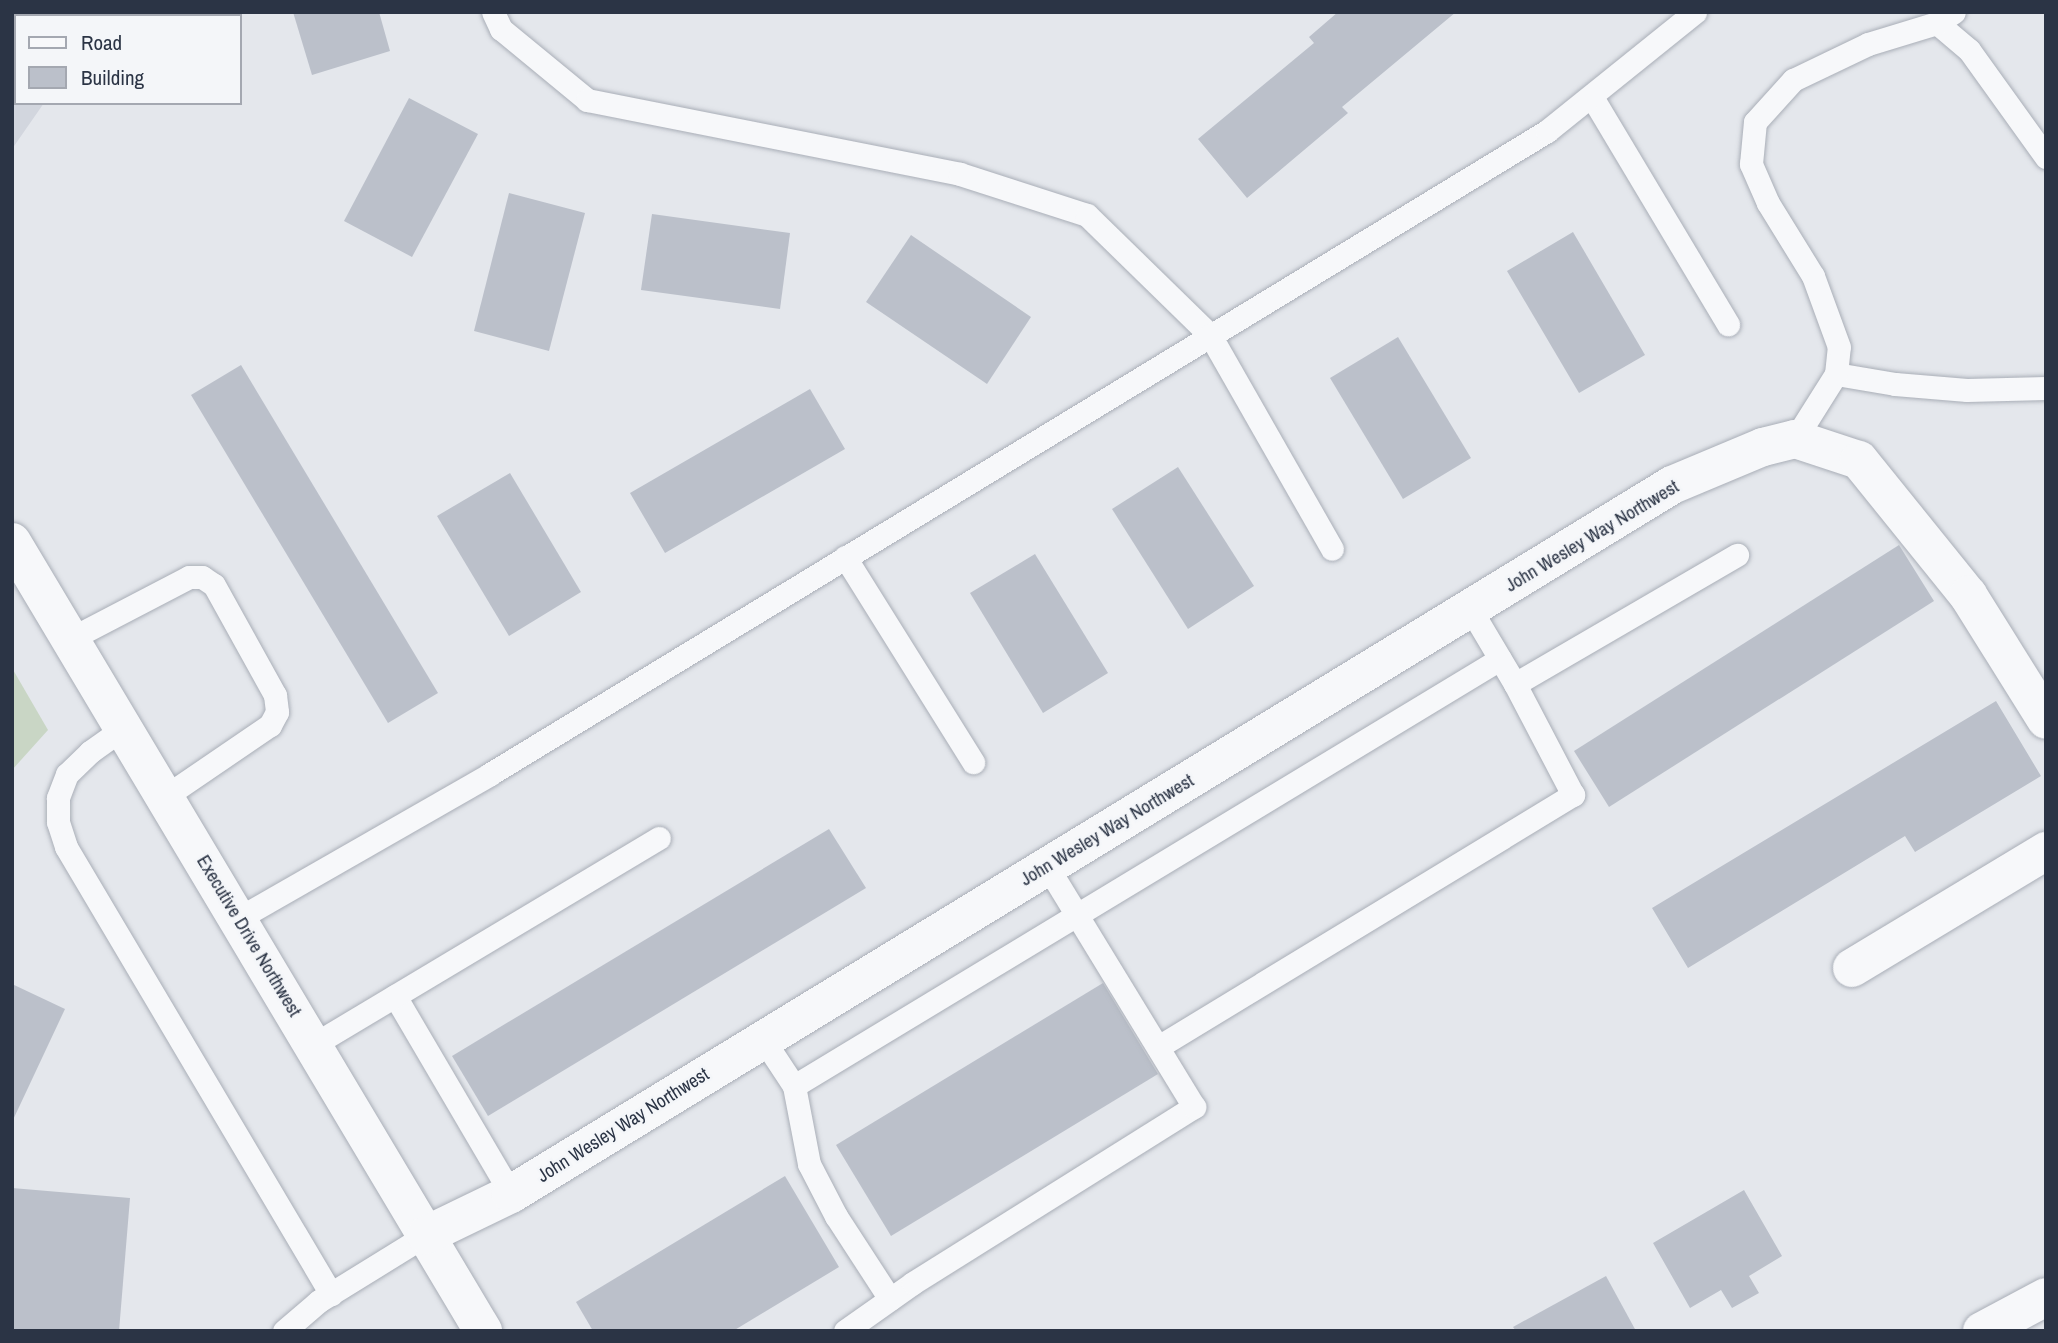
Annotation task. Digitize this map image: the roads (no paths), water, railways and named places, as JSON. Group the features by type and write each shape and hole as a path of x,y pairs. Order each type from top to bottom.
{"street":[{"name":"John Wesley Way Northwest","path":"426,1235 511,1194 1672,485 1763,447 1796,439"},
{"path":"1796,439 1859,460 1968,594 2046,720"},
{"name":"Executive Drive Northwest","path":"12,541 483,1331"},
{"path":"1852,968 2046,851"},
{"path":"1982,1331 2046,1297"}],"lane":[{"path":"493,12 501,29 587,100 960,174 1087,215 1210,335 1332,549"},
{"path":"239,918 490,774 1547,131 1695,12"},
{"path":"1796,439 1836,374 1839,347 1813,276 1768,203 1751,164 1755,122 1793,80 1868,44 1946,18 2046,158"},
{"path":"1592,97 1728,324"},
{"path":"1836,374 1895,384 1967,390 2046,388"},
{"path":"1515,684 1737,555"},
{"path":"845,557 973,762"},
{"path":"72,638 189,577 202,578 214,585 275,695 276,712 270,725 166,796"},
{"path":"1158,1047 1573,794 1515,684 1471,610"},
{"path":"794,1086 1500,659"},
{"path":"125,727 90,751 67,774 58,798 58,822 66,847 331,1294"},
{"path":"313,1045 659,838"},
{"path":"845,1331 890,1299 1194,1107 1048,866"},
{"path":"395,996 511,1194"},
{"path":"763,1039 794,1086 809,1164 836,1216 890,1299"},
{"path":"284,1331 331,1294 426,1235"}]}
